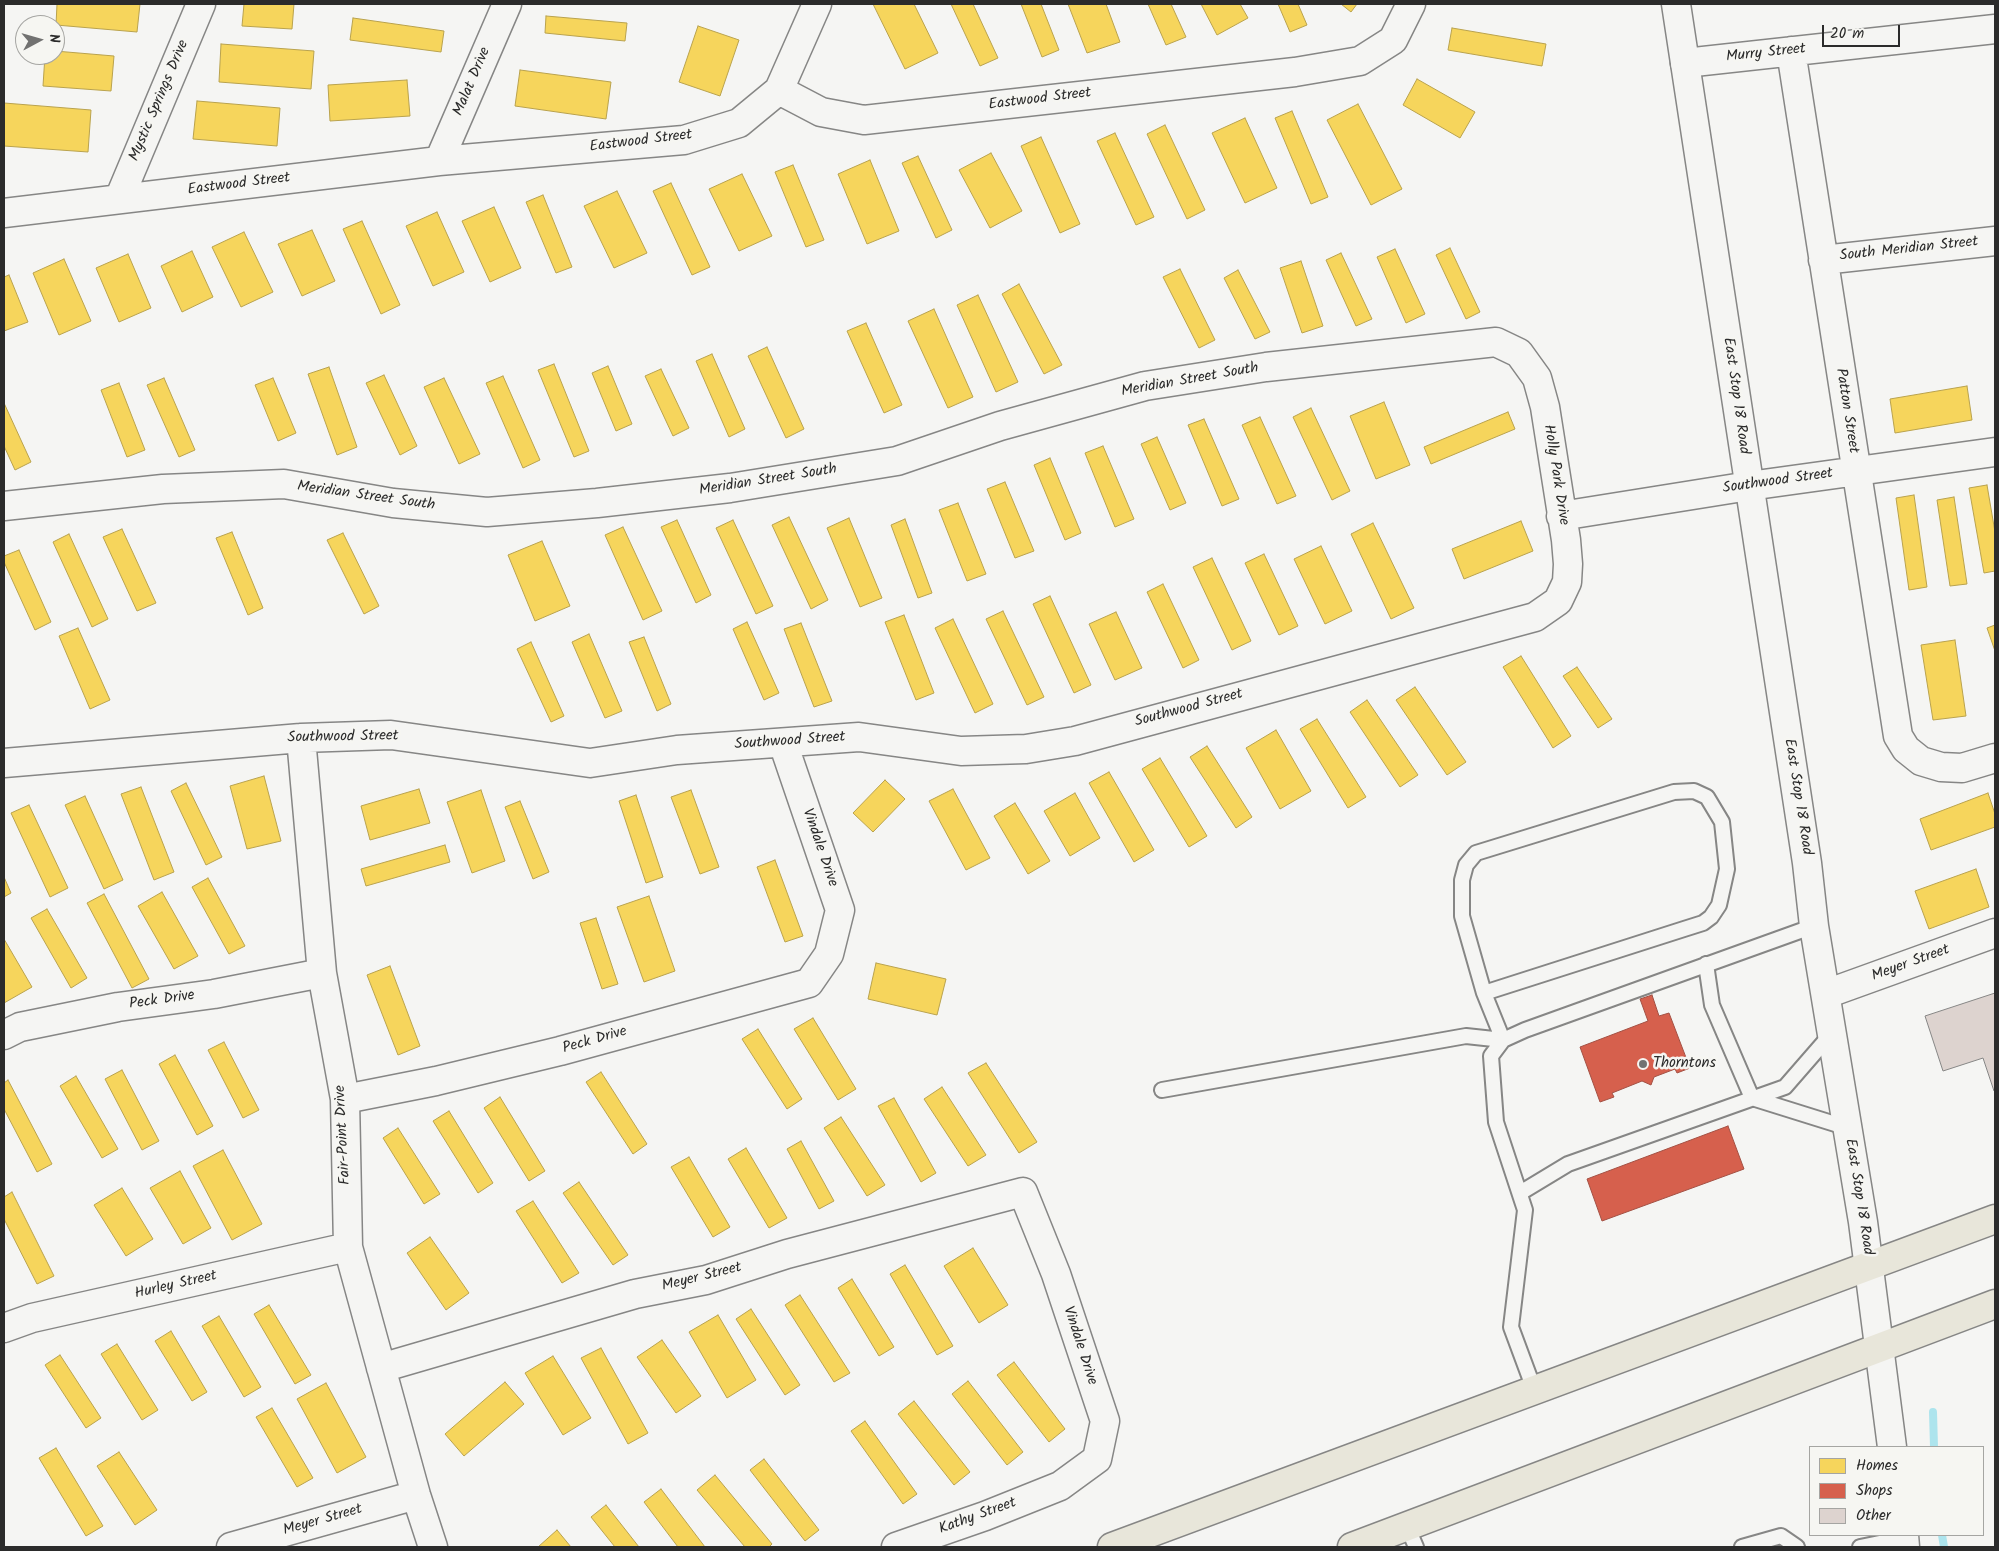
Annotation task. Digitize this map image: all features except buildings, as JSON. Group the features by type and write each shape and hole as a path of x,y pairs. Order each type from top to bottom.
{"main road":[{"path":"1112,1547 1995,1219"},
{"path":"1352,1547 1411,1537 1879,1348 1995,1304"}],"street":[{"name":"Mystic Springs Drive","path":"119,199 201,4"},
{"name":"Malat Drive","path":"439,161 506,4"},
{"path":"779,90 816,4"},
{"name":"Eastwood Street","path":"4,213 439,161 684,140 738,123 779,90 821,112 864,120 1295,72 1360,61 1393,40 1411,4"},
{"name":"East Stop 18 Road","path":"1676,4 1807,863 1814,926 1869,1266 1892,1446"},
{"name":"Murry Street","path":"1685,63 1995,29"},
{"name":"Patton Street","path":"1791,51 1898,736 1906,750 1921,761 1941,767 1962,768 1995,758"},
{"name":"South Meridian Street","path":"1823,260 1995,241"},
{"name":"Meridian Street South","path":"4,506 163,489 284,484 393,504 487,512 597,503 730,488 897,461 1000,426 1145,386 1266,367 1462,345 1496,342 1519,353"},
{"name":"Holly Park Drive","path":"1519,353 1537,378 1545,407 1568,564 1567,582 1558,601"},
{"name":"Southwood Street","path":"1561,516 1748,486 1995,452"},
{"name":"Southwood Street","path":"4,763 302,738 391,735 590,763 677,750 859,737 961,750 1026,750 1075,741 1535,617 1558,601"},
{"name":"Fair-Point Drive","path":"302,738 322,973 345,1099 348,1247 416,1496"},
{"name":"Vindale Drive","path":"783,743 840,910 828,954"},
{"name":"Meyer Street","path":"1826,994 1995,933"},
{"name":"Peck Drive","path":"345,1099 436,1081 551,1053 778,992 808,982 828,954"},
{"name":"Peck Drive","path":"4,1035 20,1028 118,1007 214,994 322,973"},
{"name":"Vindale Drive","path":"1023,1192 1056,1274 1105,1421 1097,1459 1060,1486"},
{"name":"Meyer Street","path":"381,1368 626,1297 706,1280 787,1254 1023,1192"},
{"name":"Hurley Street","path":"4,1328 32,1318 348,1247"},
{"name":"Kathy Street","path":"896,1547 985,1516 1060,1486"},
{"path":"416,1496 433,1547"},
{"name":"Meyer Street","path":"231,1547 416,1496"}],"lane":[{"path":"1484,993 1684,929 1711,917 1719,905 1727,869 1722,822 1707,797 1694,791 1674,792 1476,853 1466,865 1462,880 1462,916 1484,993 1503,1040"},
{"path":"1534,1389 1511,1327 1525,1210 1496,1122 1491,1056 1503,1040 1525,1030 1814,926"},
{"path":"1706,964 1712,1005 1752,1098 1848,1128"},
{"path":"1520,1193 1568,1164 1785,1087 1832,1032"},
{"path":"1162,1090 1466,1036 1503,1040"},
{"path":"1742,1547 1782,1536 1797,1547"},
{"path":"1860,1547 1905,1540"}],"waterway":[{"path":"1933,1412 1934,1446"},
{"path":"1942,1536 1944,1547"}],"place":[{"name":"Thorntons","path":"1643,1064"}]}
